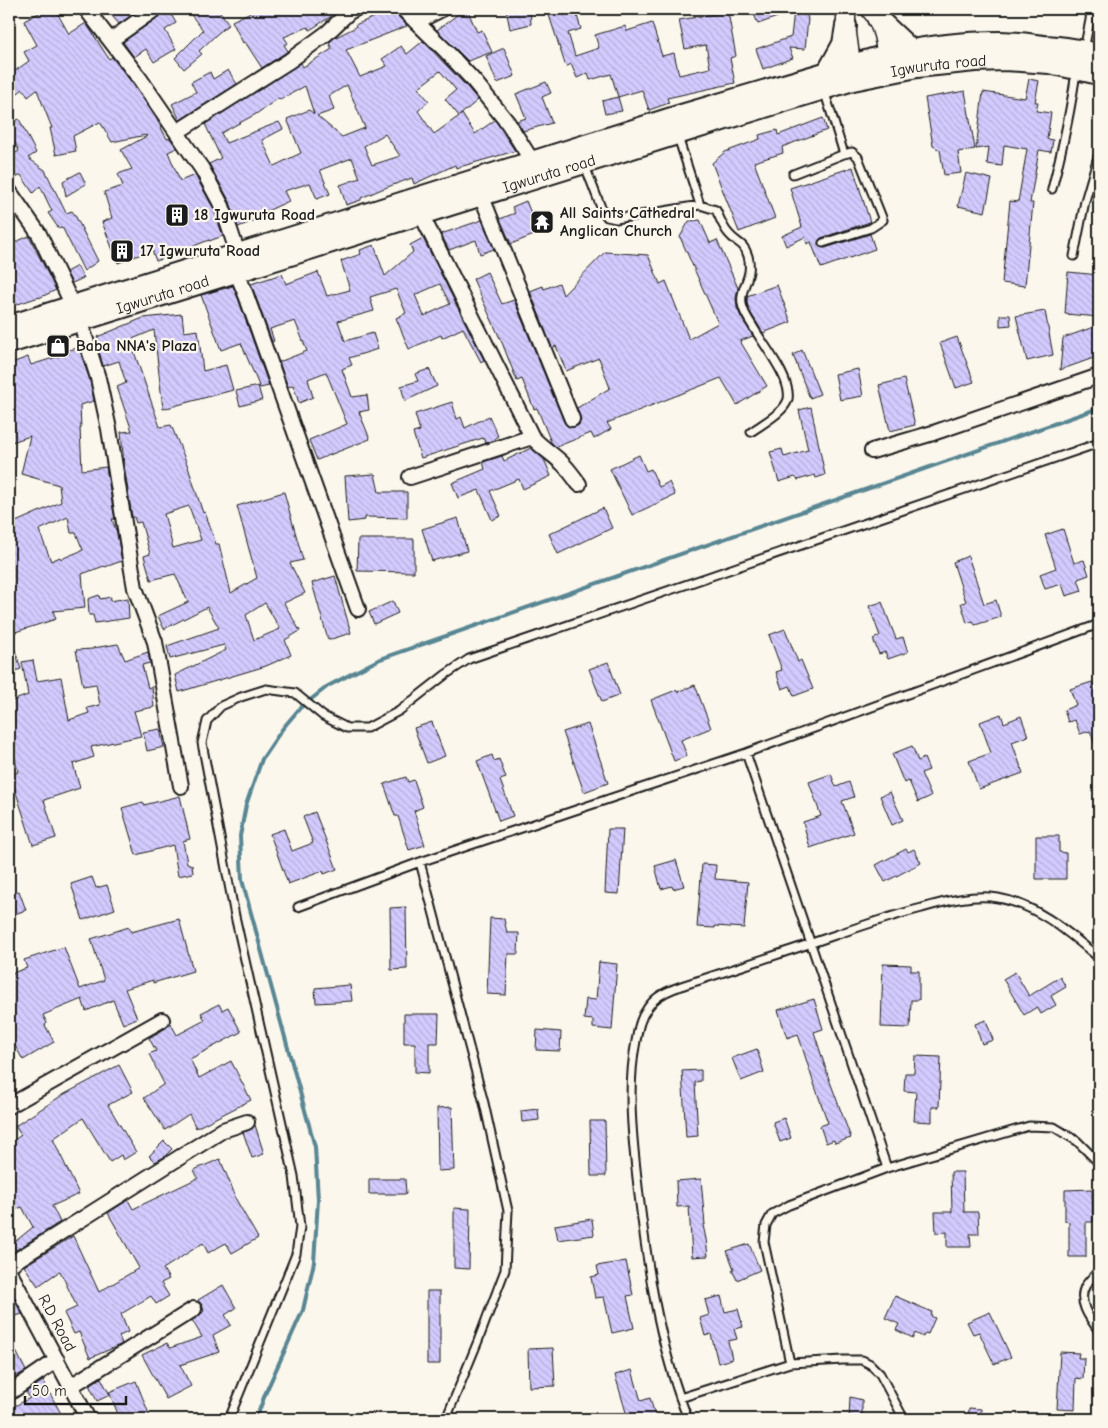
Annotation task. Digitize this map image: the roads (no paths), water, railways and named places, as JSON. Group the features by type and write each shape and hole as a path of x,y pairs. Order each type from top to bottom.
{"main road":[{"path":"874,14 911,50"},
{"path":"826,81 842,44 846,18"},
{"name":"Igwuruta road","path":"887,64 911,50 1001,42 1087,58 1099,74"},
{"name":"Igwuruta road","path":"237,262 421,214 677,134 852,72 887,64 936,64 975,60 1049,63 1087,58"},
{"name":"Igwuruta road","path":"9,343 77,313 237,262 532,161 678,116 826,81"},
{"name":"Igwuruta road","path":"9,326 77,313"}],"street":[{"path":"86,9 111,40 202,168 222,206 246,295 358,609"},
{"path":"111,40 155,9"},
{"path":"403,9 445,50 496,108 532,161"},
{"path":"416,22 442,9"},
{"path":"177,132 295,56 327,33 350,10"},
{"path":"874,14 884,42 887,64"},
{"path":"846,18 852,72"},
{"path":"9,191 40,234 77,313 98,378 109,429 135,588 154,642 181,786"},
{"path":"481,195 572,419"},
{"path":"421,214 532,437 541,447 566,466 579,484"},
{"path":"872,451 1099,376"},
{"path":"410,477 532,437"},
{"path":"9,1106 162,1020"},
{"path":"9,1265 222,1130 247,1122"},
{"name":"R.D Road","path":"9,1271 88,1419"},
{"path":"71,1386 194,1310"},
{"path":"9,1393 57,1360"}],"lane":[{"path":"1052,189 1067,126 1087,58 1091,9"},
{"path":"826,81 844,154"},
{"path":"677,134 700,205"},
{"path":"793,174 844,154 852,152 858,157 883,220 871,228 823,242"},
{"path":"1074,256 1085,201 1099,154"},
{"path":"584,163 602,210 607,217 616,219 700,205 716,210 729,235 743,244 748,257 750,273 742,293 742,305 751,324 785,378 789,391 788,402 780,412 751,432"},
{"path":"229,1419 296,1254 300,1227 294,1176 234,916 202,743 206,721 221,706 266,689 296,693 323,716 347,728 367,728 399,710 469,659 1099,442"},
{"path":"298,907 420,862 746,753 1099,624"},
{"path":"746,753 888,1168"},
{"path":"420,862 484,1103 508,1211 505,1270 446,1419"},
{"path":"688,1419 667,1353 654,1294 642,1220 632,1136 633,1056 640,1024 648,1007 660,995 811,944 858,926 937,903 973,897 998,898 1022,905 1043,915 1060,926 1099,958"},
{"path":"790,1363 764,1242 766,1225 772,1214 789,1205 888,1168 1029,1126 1054,1127 1077,1140 1099,1163"},
{"path":"1099,1270 1085,1287 1083,1298 1086,1311 1099,1331"},
{"path":"680,1398 790,1363 862,1360 870,1364 880,1374 904,1419"}],"waterway":[{"path":"256,1419 266,1392 303,1310 314,1262 318,1200 315,1147 242,880 240,836 246,805 262,759 283,728 300,708 328,686 380,659 1099,408"}],"place":[{"name":"18 Igwuruta Road","path":"177,215"},
{"name":"All Saints Cathedral Anglican Church","path":"542,222"},
{"name":"17 Igwuruta Road","path":"122,251"},
{"name":"Baba NNA's Plaza","path":"58,346"}]}
